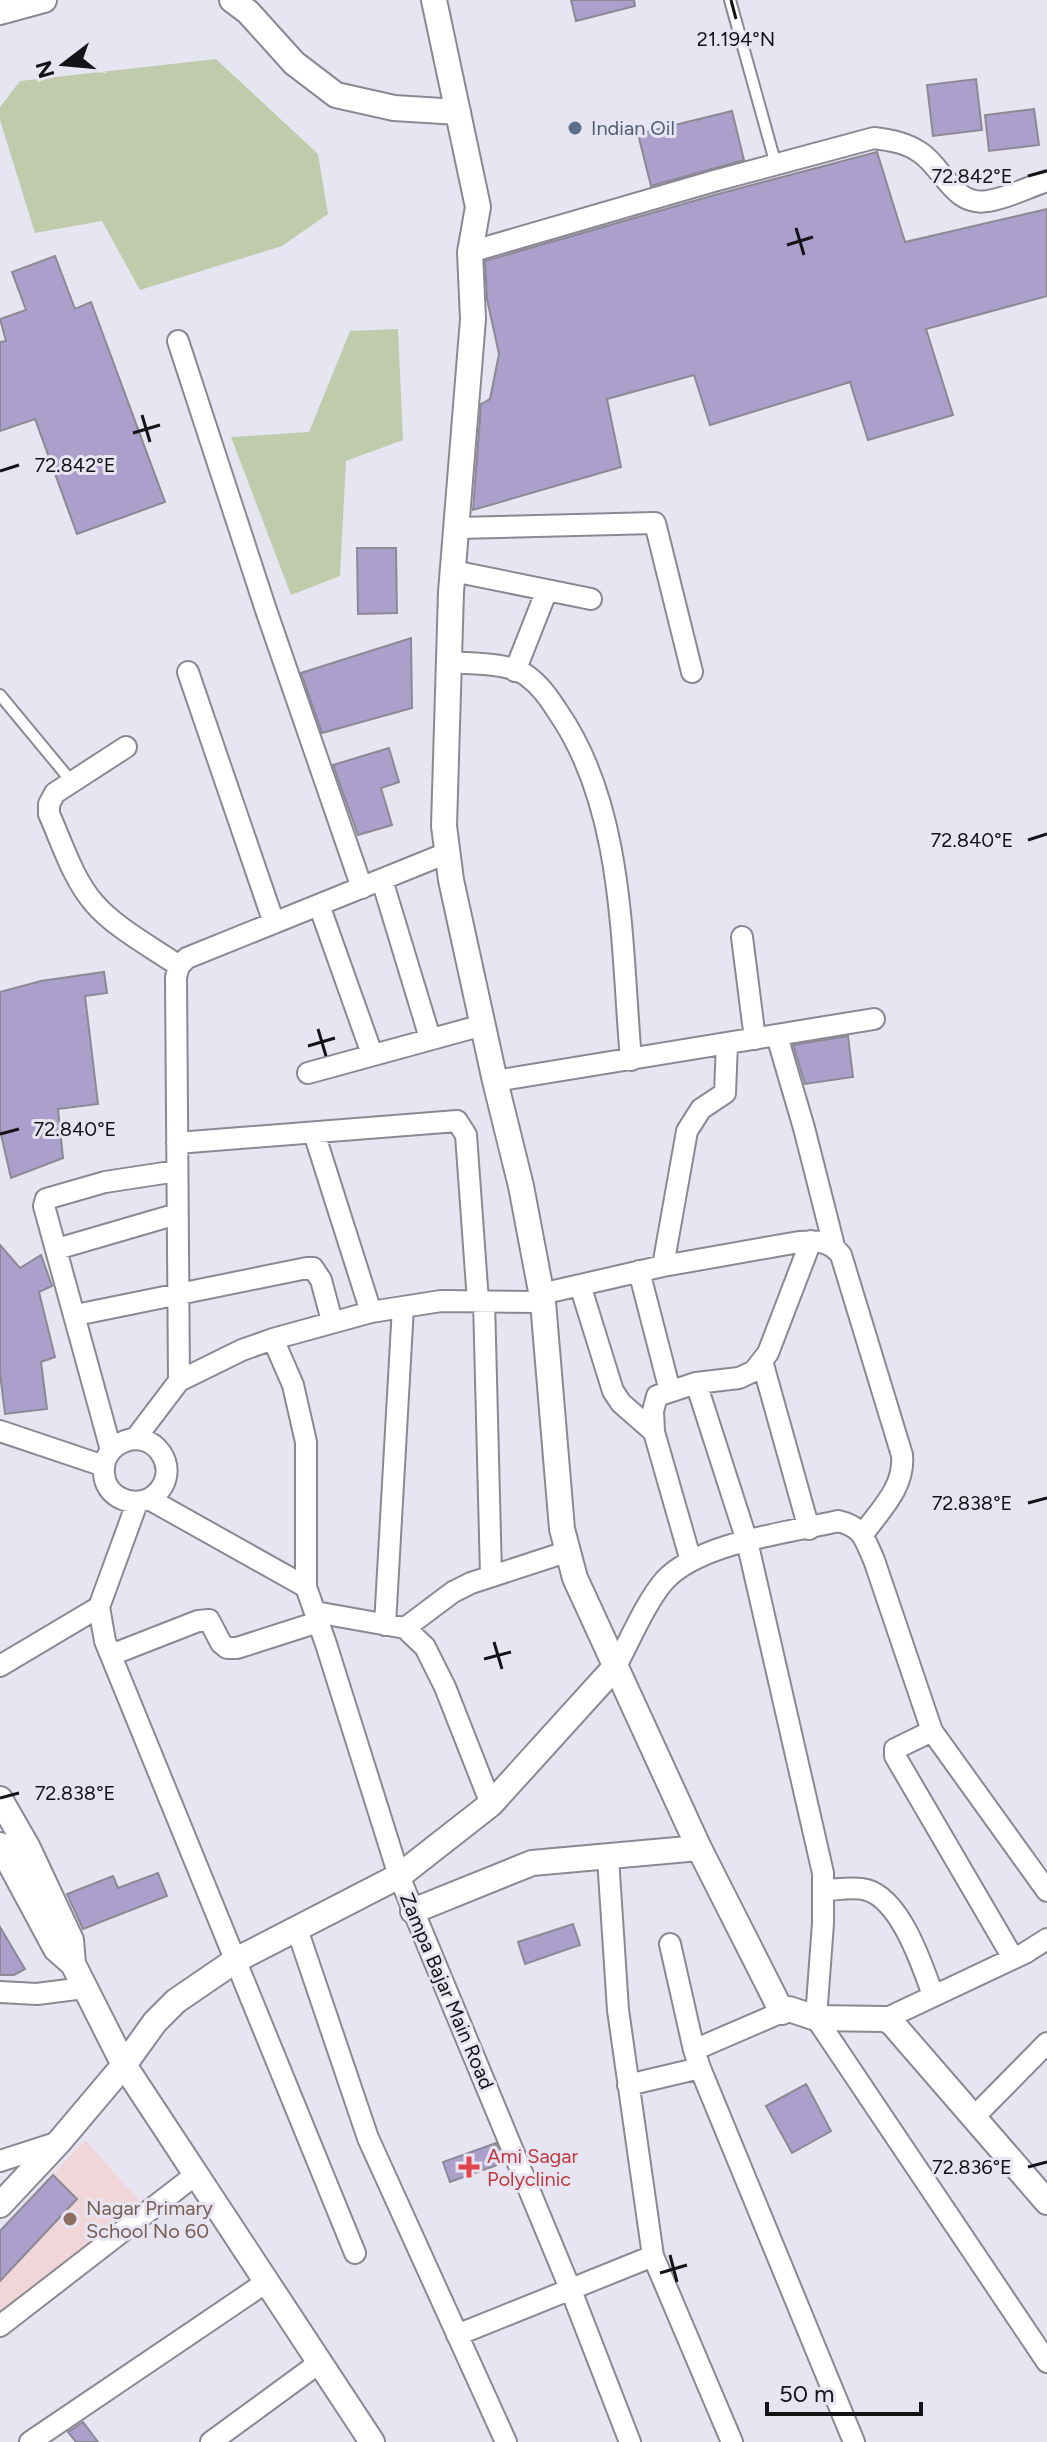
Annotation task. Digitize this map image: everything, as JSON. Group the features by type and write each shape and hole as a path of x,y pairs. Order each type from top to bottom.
{"street":[{"path":"0,12 44,0"},
{"path":"232,0 248,12 294,63 336,95 394,108 458,112"},
{"path":"434,0 478,207 470,252 473,319 453,571 443,801 447,853 495,1081 521,1186 542,1298 562,1529 575,1578 699,1848 782,2012"},
{"path":"470,252 874,138 895,141 925,155 954,191 971,200 988,201 1047,181"},
{"path":"178,341 362,888"},
{"path":"457,528 655,523 692,672"},
{"path":"453,571 591,599"},
{"path":"515,671 547,590"},
{"path":"449,662 524,673 544,692 568,726 590,767 606,815 619,913 631,1060"},
{"path":"188,672 274,923"},
{"path":"126,747 55,793 49,804 49,814 81,885 93,903 179,966"},
{"path":"179,1381 176,977 179,966 187,958 447,853"},
{"path":"382,880 430,1038"},
{"path":"319,905 372,1054"},
{"path":"742,937 755,1039"},
{"path":"495,1081 874,1019"},
{"path":"308,1073 483,1025"},
{"path":"777,1036 834,1246 841,1255 902,1455 900,1484 863,1534"},
{"path":"663,1266 687,1131 701,1109 725,1093 727,1043"},
{"path":"177,1143 448,1120 457,1121 463,1127 481,1301 491,1575"},
{"path":"314,1133 371,1312"},
{"path":"177,1171 105,1182 46,1199 44,1206 76,1315 108,1458 105,1480 118,1497 143,1501 306,1587"},
{"path":"57,1249 177,1214"},
{"path":"135,1439 179,1381 242,1350 332,1321 441,1301 542,1298 639,1271 811,1241 834,1246"},
{"path":"691,1561 654,1432 653,1411 657,1396 696,1383 739,1378 754,1371 768,1353 811,1241"},
{"path":"76,1315 313,1268 321,1280 332,1321"},
{"path":"639,1271 670,1391"},
{"path":"580,1285 613,1391 621,1403 654,1432"},
{"path":"395,1627 403,1307"},
{"name":"Zampa Bajar Main Road","path":"273,1339 293,1385 306,1442 306,1587 399,1876 570,2287 630,2442"},
{"path":"762,1361 809,1529"},
{"path":"696,1383 747,1541 823,1873 816,2018 1047,2362"},
{"path":"0,1431 108,1458"},
{"path":"108,1458 120,1443 135,1439 151,1443 158,1449 167,1468 162,1488 143,1501 99,1607 105,1641 355,2253"},
{"path":"0,2205 59,2142 124,2065 155,2022 176,2001 236,1960 399,1876 491,1804 616,1666 665,1581 691,1561 747,1541 838,1521 853,1524 863,1534 932,1731 1047,1891"},
{"path":"395,1627 453,1592 491,1575 566,1552"},
{"path":"0,1663 99,1607"},
{"path":"111,1655 198,1621 209,1620 227,1648 237,1648 316,1617 395,1627 425,1647 445,1687 491,1804"},
{"path":"932,1731 895,1749 895,1756 1013,1958"},
{"path":"0,1799 28,1848 71,1940 73,1964 124,2065 370,2441"},
{"path":"413,1911 532,1863 699,1848"},
{"path":"1,1849 56,1949 73,1964"},
{"path":"608,1858 618,2010 653,2256 732,2442"},
{"path":"823,1890 864,1889 878,1895 903,1924 915,1946 933,1995"},
{"path":"297,1929 368,2138 506,2442"},
{"path":"628,2085 697,2059 789,2009 816,2018 885,2019 1047,1939"},
{"path":"670,1944 697,2059 854,2442"},
{"path":"0,1992 37,1994 84,1988"},
{"path":"885,2019 892,2023 1047,2202"},
{"path":"974,2117 1047,2043"},
{"path":"0,2161 59,2142"},
{"path":"0,2326 194,2176"},
{"path":"457,2335 653,2256"},
{"path":"30,2442 265,2283"},
{"path":"211,2442 319,2363"}],"lane":[{"path":"730,0 776,165"},
{"path":"0,695 72,782"}],"shaded area":[{"name":"Nagar Primary School No 60","path":"85,2140 145,2207 0,2319 0,2231"}],"green space":[{"path":"216,59 318,154 328,214 282,246 140,290 102,221 35,233 0,120 0,107 20,81"},
{"path":"398,329 403,440 346,461 340,576 291,595 231,437 309,432 350,331"}],"building":[{"path":"571,0 634,0 635,6 576,21"},
{"path":"976,79 982,130 933,136 927,85"},
{"path":"1034,109 1039,145 989,151 985,115"},
{"path":"732,111 744,160 651,186 638,134"},
{"path":"877,152 905,242 1047,209 1047,296 926,329 953,415 868,440 850,382 710,425 694,375 607,399 621,467 473,510 481,404 490,399 499,354 487,299 485,261"},
{"path":"55,256 75,309 91,302 165,502 77,534 35,419 0,431 0,342 6,341 0,319 26,310 12,272"},
{"path":"357,548 396,548 397,613 358,614"},
{"path":"411,638 412,708 322,733 301,673"},
{"path":"389,748 399,782 381,788 392,825 358,835 333,765"},
{"path":"104,972 107,993 85,996 98,1104 58,1109 63,1158 11,1178 0,1130 0,992 41,981"},
{"path":"848,1036 853,1077 805,1084 793,1045"},
{"path":"0,1245 20,1268 41,1255 52,1286 39,1292 55,1357 41,1362 47,1409 5,1414 0,1373"},
{"path":"158,1873 167,1896 83,1929 67,1894 113,1876 118,1888"},
{"path":"573,1924 580,1945 525,1964 518,1942"},
{"path":"0,1927 25,1969 14,1975 0,1975"},
{"path":"806,2084 831,2131 792,2153 766,2106"},
{"path":"496,2143 503,2163 450,2182 443,2162"},
{"path":"53,2175 77,2199 0,2281 0,2231"},
{"path":"83,2422 98,2442 76,2442 68,2432"}],"place":[{"name":"Indian Oil","path":"575,128"},
{"name":"Ami Sagar Polyclinic","path":"469,2167"},
{"name":"Nagar Primary School No 60","path":"70,2219"}]}
